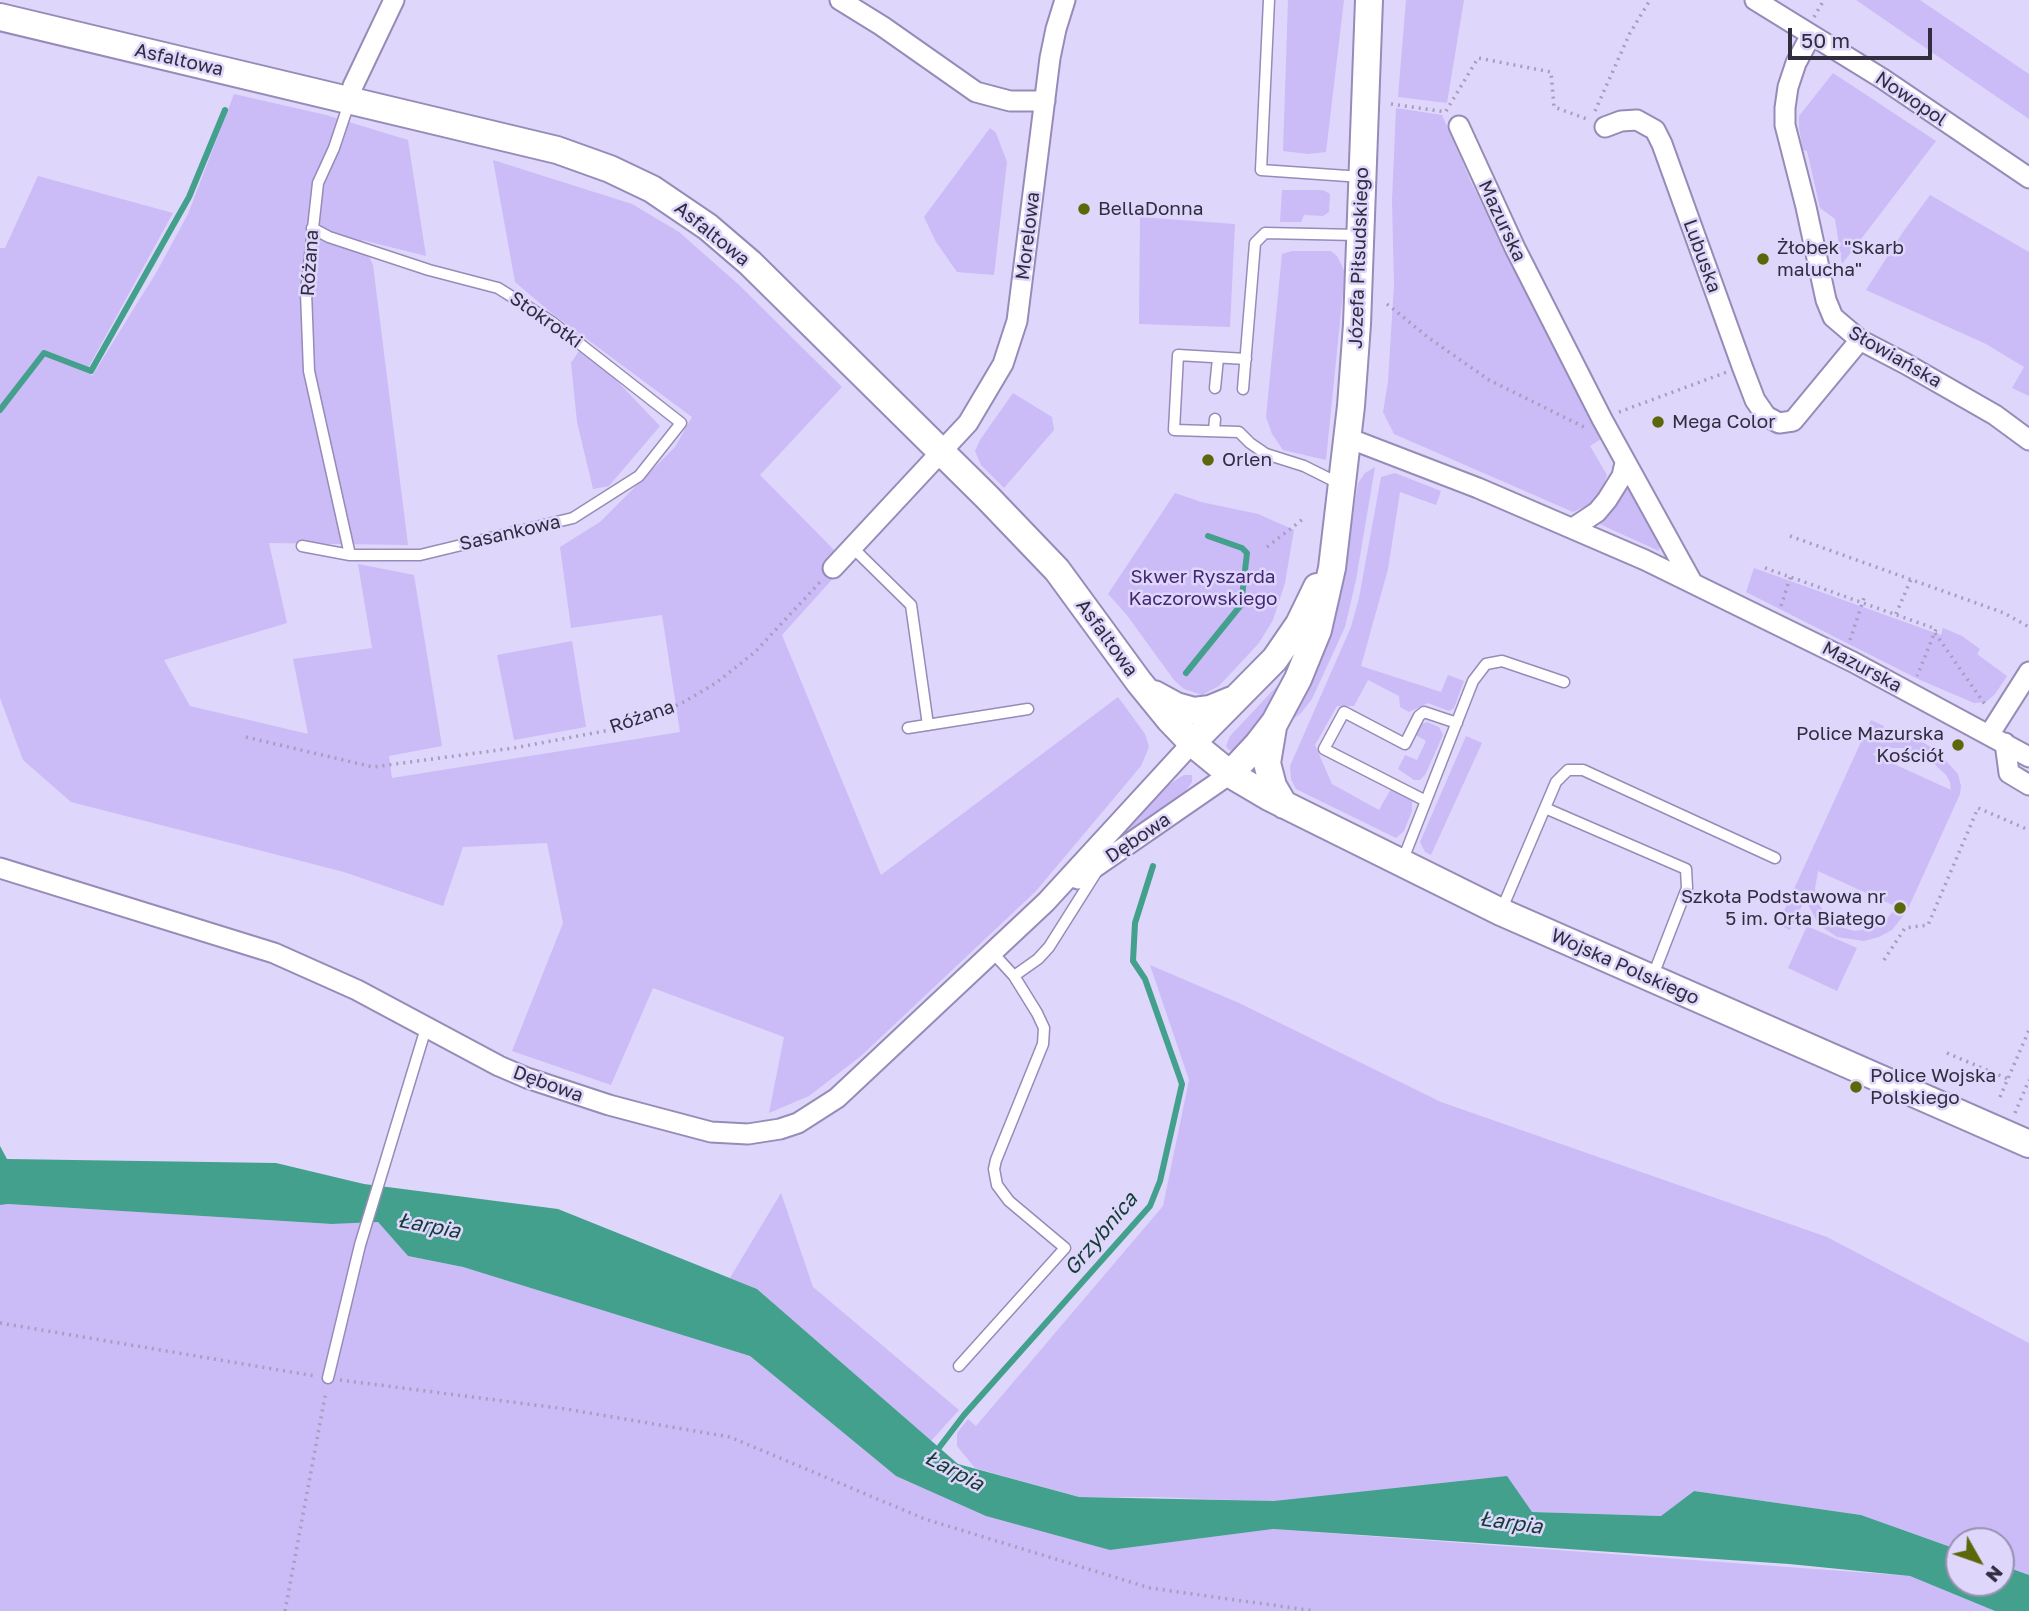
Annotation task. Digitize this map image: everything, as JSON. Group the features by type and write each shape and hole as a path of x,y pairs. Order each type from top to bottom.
{"street":[{"path":"350,100 357,77 394,0"},
{"path":"840,0 976,92 1010,101 1045,101"},
{"name":"Morelowa","path":"942,452 974,414 999,373 1012,342 1017,321 1053,43 1065,0"},
{"name":"Józefa Piłsudskiego","path":"1284,805 1273,786 1266,763 1269,739 1318,630 1332,568 1348,438 1361,235 1369,0"},
{"name":"Nowopol","path":"1755,0 1811,28 2029,178"},
{"name":"Asfaltowa","path":"0,17 576,156 652,189 708,227 750,263 942,452 1057,570 1165,714 1192,743 1230,774"},
{"name":"Słowiańska","path":"1811,28 1788,87 1785,125 1826,300 1833,317 1860,340 1995,415 2029,440"},
{"name":"Lubuska","path":"1605,127 1621,121 1637,120 1655,130 1759,409 1779,423 1793,421 1860,340"},
{"name":"Mazurska","path":"1459,126 1515,248 1612,438 1692,582"},
{"name":"Mazurska","path":"1348,438 1478,488 1692,582 1859,665 2029,757"},
{"path":"833,568 942,452"},
{"path":"1573,528 1597,512 1607,500 1622,476 1625,463"},
{"name":"Józefa Piłsudskiego","path":"1192,743 1275,659 1305,614 1325,565 1337,516"},
{"path":"2029,672 1997,739 2009,773 2029,785"},
{"name":"Józefa Piłsudskiego","path":"1139,682 1164,700 1194,711 1218,706 1244,692"},
{"name":"Józefa Piłsudskiego","path":"1230,774 1275,722"},
{"name":"Dębowa","path":"0,868 274,953 357,990 499,1066 527,1078 609,1105 710,1132 764,1132 798,1123 837,1098 1046,902 1192,743"},
{"name":"Dębowa","path":"1046,902 1230,774"},
{"name":"Wojska Polskiego","path":"1230,774 1284,805 1501,912 2029,1144"}],"lane":[{"path":"1269,0 1261,170 1363,177"},
{"name":"Różana","path":"350,100 318,183 306,292 309,371 350,555"},
{"name":"Stokrotki","path":"312,228 329,237 429,270 498,288 552,322 681,423"},
{"path":"1243,389 1255,243 1265,233 1361,235"},
{"path":"1246,359 1178,355 1174,430 1239,432 1266,454 1304,466 1341,485"},
{"path":"1216,388 1218,358"},
{"path":"1214,431 1215,419"},
{"name":"Sasankowa","path":"302,546 350,555 419,555 573,518 639,476 681,423"},
{"path":"852,547 911,605 928,725"},
{"path":"1402,862 1473,681 1486,664 1502,661 1564,682"},
{"path":"908,729 1028,709"},
{"path":"1426,801 1324,749 1344,712 1405,744 1419,716 1424,712 1457,723"},
{"path":"1501,912 1556,782 1568,770 1583,770 1775,858"},
{"path":"1545,808 1686,869 1687,888 1651,979"},
{"path":"1013,976 1038,959 1049,947 1103,862"},
{"path":"959,1366 1065,1248 1002,1194 995,1178 996,1160 1043,1044 1044,1028 1013,976 993,953"},
{"path":"328,1378 360,1245 426,1028"}],"path":[{"path":"1605,127 1594,115 1630,33 1650,0"},
{"path":"1811,28 1824,0"},
{"path":"1446,111 1478,58 1551,72 1554,107 1605,127"},
{"path":"1391,104 1446,111"},
{"path":"1446,111 1450,119 1459,126"},
{"path":"1387,304 1429,338 1489,380 1577,425 1612,438"},
{"path":"1614,414 1742,366"},
{"path":"1267,547 1303,519"},
{"path":"1790,536 2004,613 2029,627"},
{"name":"Różana","path":"246,737 373,767 514,748 626,727 682,703 716,683 755,652 833,568"},
{"path":"1765,568 1863,600 1936,629 1986,706"},
{"path":"1779,611 1791,576"},
{"path":"1896,614 1912,579"},
{"path":"1848,645 1863,600"},
{"path":"1916,680 1936,629"},
{"path":"1884,960 1905,928 1928,925 1978,808 2029,830"},
{"path":"2000,1097 2029,1030"},
{"path":"1947,1053 2008,1079"},
{"path":"2015,1113 2029,1080"},
{"path":"0,1323 328,1378 566,1409 730,1437 925,1520 1150,1588 1315,1611"},
{"path":"285,1611 328,1378"}],"green space":[{"path":"1288,0 1344,0 1326,152 1308,154 1283,151"},
{"path":"1406,0 1464,0 1447,103 1398,97"},
{"path":"1856,0 1920,0 2029,74 2029,119"},
{"path":"1833,73 1936,141 1842,264 1835,219 1820,208 1799,128 1799,116"},
{"path":"234,94 326,115 408,140 426,256 362,240 373,265 408,545 269,543 287,623 164,660 190,706 308,734 293,659 372,648 358,564 414,575 442,746 389,756 392,778 680,732 662,615 571,628 560,547 600,522 675,447 692,417 549,311 515,282 493,160 632,204 679,232 738,284 842,387 760,475 847,563 782,635 881,875 1118,697 1145,734 1149,747 1141,766 1036,891 861,1056 809,1096 769,1113 784,1037 653,988 611,1085 512,1051 563,923 547,843 463,847 443,906 344,872 71,802 23,760 0,698 0,248 5,248 38,176 173,213 87,370 92,376 156,273 188,214"},
{"path":"1396,108 1442,115 1471,182 1601,439 1590,446 1607,475 1600,495 1573,512 1394,434 1383,412 1388,382 1394,285 1392,200"},
{"path":"990,128 996,133 1007,162 994,275 957,272 936,242 924,217"},
{"path":"1282,190 1323,190 1330,194 1329,212 1323,216 1304,215 1301,222 1280,222"},
{"path":"1930,195 2029,252 2029,396 2012,388 2024,367 1986,344 1866,290"},
{"path":"1140,217 1235,224 1230,327 1139,324"},
{"path":"1292,251 1331,251 1337,256 1345,272 1326,460 1283,450 1272,434 1266,417 1282,254"},
{"path":"581,348 660,426 609,486 593,489 577,422 571,363"},
{"path":"1013,393 1052,417 1054,430 1004,488 981,465 975,451"},
{"path":"1375,467 1356,580 1345,627 1312,699 1302,712 1285,722 1344,575 1358,483 1365,473"},
{"path":"1395,473 1441,491 1436,505 1400,492 1388,569 1361,666 1441,692 1448,675 1464,681 1454,708 1449,711 1428,703 1409,712 1400,707 1399,696 1368,680 1354,706 1337,706 1315,745 1332,784 1379,810 1392,787 1412,800 1412,811 1404,831 1396,838 1296,789 1291,779 1290,766 1351,627 1359,598 1381,477"},
{"path":"1630,488 1660,544 1659,551 1595,522 1621,491"},
{"name":"Skwer Ryszarda Kaczorowskiego","path":"1175,493 1201,502 1258,514 1294,530 1285,583 1273,620 1259,643 1219,686 1202,695 1184,689 1174,680 1126,614 1108,594"},
{"path":"1754,568 1941,635 1943,628 1962,636 1980,649 1977,654 2007,676 1986,702 1974,703 1918,679 1746,592"},
{"path":"572,641 586,727 514,740 497,655"},
{"path":"1296,660 1276,707 1235,750 1229,750 1226,746 1230,736 1279,684"},
{"path":"1871,720 1884,726 1879,738 1891,736 1910,739 1937,751 1958,774 1960,794 1907,911 1892,930 1864,941 1837,937 1819,925 1805,899 1790,930 1778,924","holes":["1886,748 1904,748 1927,757 1946,775 1951,790 1872,754","1818,871 1897,907 1883,923 1871,928 1855,931 1840,927 1829,919 1818,903 1815,889"]},
{"path":"1427,722 1439,727 1443,735 1425,775 1420,780 1414,780 1398,769 1405,755 1417,760 1426,741 1416,735 1422,724"},
{"path":"1466,736 1482,743 1431,855 1425,852 1420,842"},
{"path":"1184,775 1192,775 1192,782 1182,796 1097,857 1163,788"},
{"path":"1807,926 1857,948 1837,991 1788,968"},
{"path":"1150,965 1239,1003 1441,1102 1827,1237 2029,1343 2029,1575 2015,1570 2015,1527 1945,1527 1945,1545 1861,1515 1694,1491 1661,1516 1532,1512 1157,1497 1079,1497 975,1468 957,1446 957,1433 968,1419 976,1426 1163,1206 1189,1080"},
{"path":"781,1193 813,1287 959,1410 931,1441 757,1289 730,1278"},
{"path":"0,1205 332,1224 378,1222 408,1256 463,1267 750,1356 896,1476 1110,1550 1272,1529 1910,1576 1945,1590 1945,1597 1961,1597 1995,1611 0,1611"}],"water":[{"name":"Łarpia","path":"0,1146 7,1159 276,1163 364,1184 558,1209 757,1289 958,1464 1079,1497 1274,1501 1507,1476 1532,1512 1661,1516 1694,1491 1861,1515 1945,1545 1945,1590 1910,1576 1789,1564 1273,1529 1110,1550 986,1516 896,1476 750,1356 463,1267 408,1256 378,1222 332,1224 0,1205"},
{"path":"2015,1570 2029,1575 2029,1611 1995,1611 1961,1597 2015,1597"}],"waterway":[{"path":"0,410 44,353 91,371 189,197 225,110"},
{"path":"1186,673 1241,605 1247,553 1242,548 1208,536"},
{"name":"Grzybnica","path":"935,1453 964,1415 1150,1206 1160,1181 1182,1084 1145,979 1133,961 1135,923 1153,866"}],"place":[{"name":"BellaDonna","path":"1084,209"},
{"name":"Żłobek \"Skarb malucha\"","path":"1763,259"},
{"name":"Mega Color","path":"1658,422"},
{"name":"Orlen","path":"1208,460"},
{"name":"Police Mazurska Kościół","path":"1958,745"},
{"name":"Szkoła Podstawowa nr 5 im. Orła Białego","path":"1900,908"},
{"name":"Police Wojska Polskiego","path":"1856,1087"}]}
